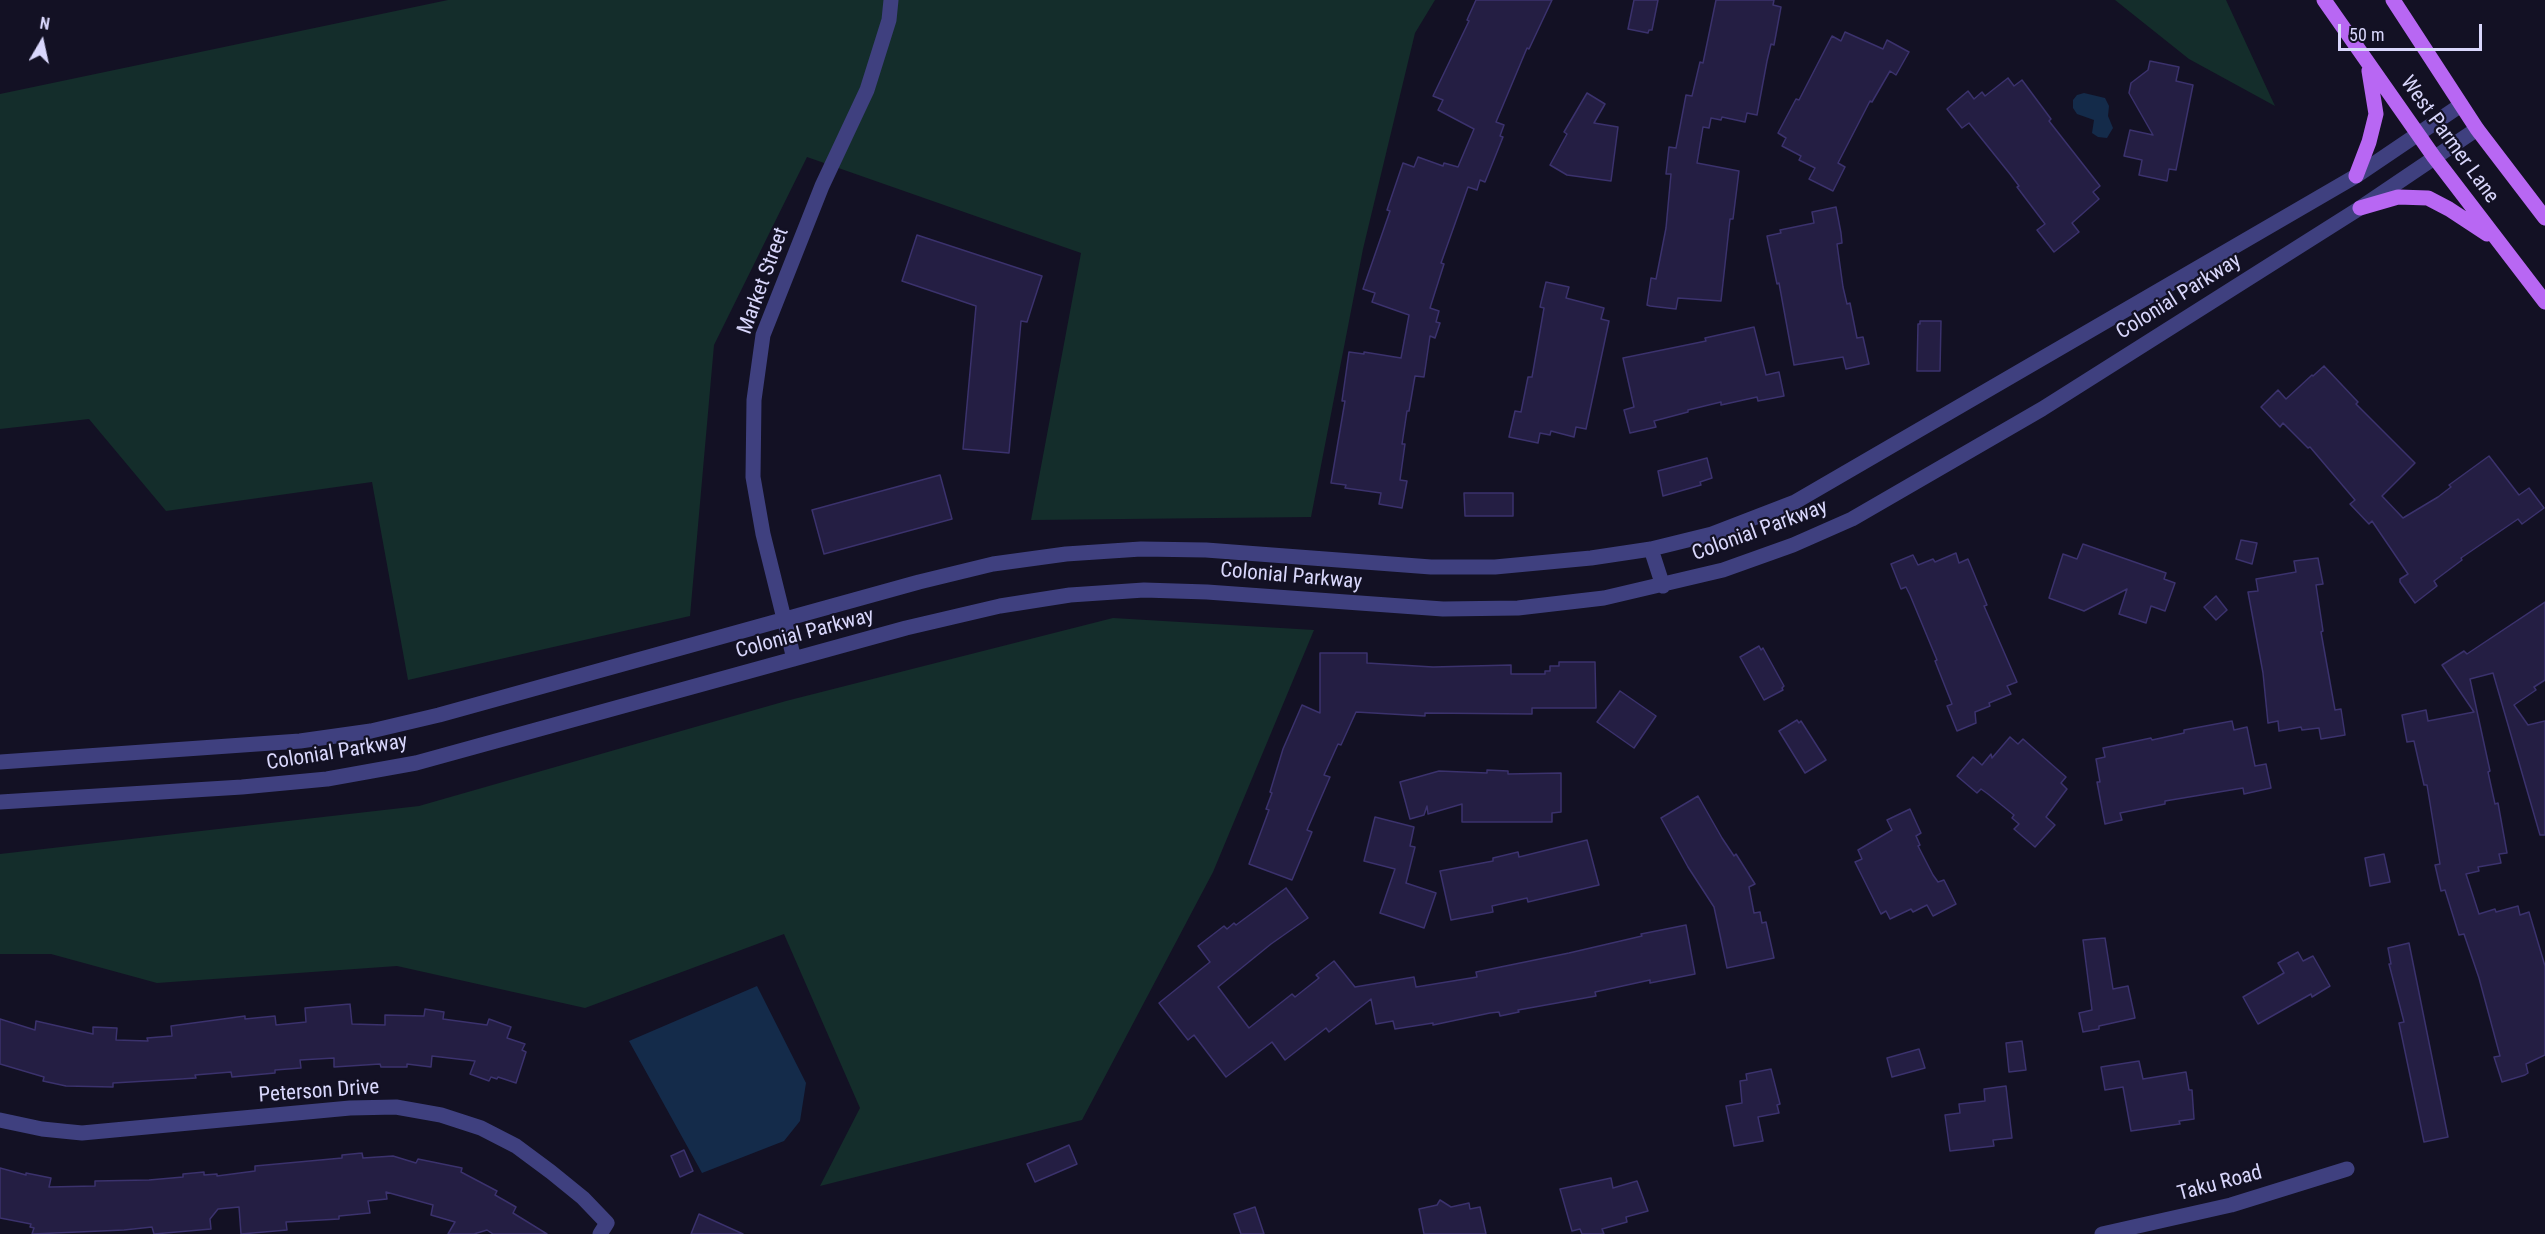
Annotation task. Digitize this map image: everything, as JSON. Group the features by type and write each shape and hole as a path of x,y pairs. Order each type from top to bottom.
{"main road":[{"name":"West Parmer Lane","path":"2324,0 2434,157 2545,302"},
{"name":"West Parmer Lane","path":"2393,0 2477,129 2545,218"},
{"path":"2356,176 2369,142 2376,114 2368,65"},
{"path":"2360,208 2398,197 2428,198 2449,209 2499,243"}],"street":[{"name":"Market Street","path":"794,659 762,534 753,477 753,400 763,335 822,186 867,90 889,20 891,0"},
{"name":"Colonial Parkway","path":"0,762 300,741 371,731 993,564 1066,554 1142,549 1206,550 1431,567 1494,567 1591,558 1652,549 1712,534 1795,502 2356,176 2461,105"},
{"name":"Colonial Parkway","path":"0,802 242,787 327,779 416,763 989,608 1070,595 1144,590 1207,592 1364,605 1454,609 1518,608 1604,598 1663,586 1723,570 1792,545 1852,519 2042,409 2360,208 2477,129"},
{"path":"1652,549 1663,586"},
{"name":"Peterson Drive","path":"0,1120 42,1129 82,1133 350,1108 396,1107 441,1115 481,1128 516,1146 584,1198 604,1228"},
{"name":"Taku Road","path":"2102,1234 2231,1205 2347,1169"}],"green space":[{"path":"448,0 1435,0 1415,33 1363,249 1311,517 1031,520 1081,253 807,157 714,345 690,616 408,680 372,482 166,511 89,419 0,429 0,94"},
{"path":"2115,0 2226,0 2275,106 2189,59"},
{"path":"1113,618 1314,630 1213,872 1082,1120 820,1186 860,1108 784,934 585,1008 397,966 157,983 51,954 0,954 0,854 419,806 786,701"}],"water":[{"path":"2084,93 2105,98 2109,106 2108,116 2113,128 2107,138 2098,137 2092,133 2094,120 2077,114 2073,108 2073,100 2077,95"},
{"path":"757,986 806,1083 800,1121 784,1141 702,1173 629,1041"}],"building":[{"path":"1476,0 1552,0 1529,49 1527,48 1496,122 1504,125 1500,136 1503,137 1485,182 1480,180 1477,190 1468,187 1441,263 1444,264 1430,308 1439,311 1436,322 1440,323 1435,338 1430,336 1424,377 1415,376 1409,411 1407,411 1400,480 1407,481 1402,508 1379,504 1381,493 1345,488 1346,485 1331,483 1345,401 1342,401 1349,352 1401,358 1409,315 1372,302 1375,293 1363,289 1390,211 1387,210 1403,163 1414,167 1418,157 1443,166 1444,163 1458,167 1474,129 1438,110 1443,100 1433,96 1469,21 1467,20"},
{"path":"1634,0 1658,0 1652,30 1648,33 1628,29"},
{"path":"1716,0 1774,0 1773,5 1781,7 1774,45 1771,44 1767,61 1757,115 1747,113 1745,122 1722,117 1721,120 1711,118 1709,128 1703,127 1697,163 1739,171 1733,219 1730,219 1721,301 1678,298 1676,309 1650,306 1647,305 1651,278 1656,279 1666,228 1671,174 1666,174 1669,147 1676,148 1686,95 1692,96 1700,62 1703,63"},
{"path":"1845,32 1883,49 1887,40 1909,52 1896,75 1890,71 1872,102 1870,101 1838,163 1845,167 1833,191 1809,179 1815,168 1799,160 1801,156 1782,146 1786,138 1778,133 1796,99 1799,100 1832,36 1841,41"},
{"path":"2150,61 2179,67 2176,81 2193,85 2176,170 2169,169 2167,181 2139,175 2142,160 2124,156 2130,130 2153,135 2129,93 2131,83 2148,70"},
{"path":"2008,78 2014,86 2022,80 2051,119 2049,121 2100,186 2093,192 2099,199 2072,223 2079,232 2054,252 2037,230 2045,224 2017,187 2019,186 1969,123 1962,128 1947,109 1968,91 1974,99 1982,92 1985,96"},
{"path":"1587,93 1605,104 1594,123 1618,127 1611,181 1567,175 1550,165 1567,134 1564,132"},
{"path":"1836,207 1842,243 1837,244 1843,287 1847,304 1850,303 1857,338 1863,337 1869,364 1846,369 1843,357 1794,365 1779,283 1777,284 1767,236 1781,233 1780,230 1814,223 1812,212"},
{"path":"917,235 1042,276 1027,322 1021,321 1009,453 963,449 976,306 902,281"},
{"path":"1546,282 1569,287 1566,298 1604,308 1601,319 1609,321 1586,429 1576,427 1574,437 1551,431 1550,435 1540,433 1538,443 1509,437 1515,411 1521,412 1528,377 1532,377 1544,308 1540,307"},
{"path":"1920,321 1941,321 1940,371 1917,371 1918,324"},
{"path":"1754,327 1766,375 1779,372 1784,396 1758,401 1757,397 1721,405 1721,402 1654,421 1656,427 1630,433 1624,410 1634,407 1623,358 1706,341 1705,338"},
{"path":"2324,366 2358,402 2356,404 2415,463 2382,496 2403,518 2438,497 2451,487 2449,485 2489,456 2519,495 2529,488 2544,508 2522,524 2518,519 2461,558 2462,560 2434,581 2437,586 2415,603 2400,582 2400,579 2408,574 2372,521 2369,524 2350,504 2355,500 2310,447 2308,448 2283,423 2280,427 2261,407 2278,390 2286,399"},
{"path":"1707,458 1712,478 1700,482 1701,485 1663,496 1658,471"},
{"path":"940,475 952,519 824,554 812,510"},
{"path":"1464,493 1513,493 1513,516 1465,516"},
{"path":"2241,540 2257,543 2252,564 2236,559"},
{"path":"2083,544 2166,573 2164,579 2175,583 2165,611 2151,606 2146,623 2119,614 2127,589 2084,611 2049,598 2063,554 2077,559"},
{"path":"1956,553 1959,563 1968,559 1987,605 1984,606 2017,682 2007,686 2011,694 1975,712 1976,723 1957,731 1947,706 1952,704 1935,661 1937,660 1910,595 1906,587 1901,589 1891,564 1913,555 1918,565 1933,559 1935,562"},
{"path":"2318,558 2323,584 2316,585 2323,631 2321,632 2335,710 2341,709 2345,735 2321,739 2319,728 2302,730 2301,727 2279,731 2278,721 2268,723 2263,673 2248,592 2258,591 2256,579 2296,572 2294,561"},
{"path":"2216,596 2227,610 2216,620 2204,607"},
{"path":"2545,602 2545,680 2534,687 2536,690 2514,705 2528,725 2545,721 2545,835 2540,835 2493,673 2470,679 2507,853 2499,854 2501,863 2478,867 2479,871 2466,874 2479,914 2518,906 2520,915 2529,912 2545,966 2545,1055 2526,1064 2528,1073 2525,1075 2502,1082 2494,1057 2500,1056 2479,978 2464,934 2459,935 2445,890 2441,891 2435,865 2440,864 2427,785 2424,785 2414,741 2407,742 2402,715 2426,710 2428,721 2474,712 2442,665 2464,651 2467,654"},
{"path":"1759,646 1761,650 1763,648 1784,686 1783,690 1764,700 1740,657"},
{"path":"1320,653 1367,653 1367,663 1433,667 1511,665 1511,674 1545,674 1545,671 1550,671 1550,666 1559,666 1559,662 1595,662 1596,708 1532,708 1532,714 1425,713 1425,716 1356,712 1324,775 1330,777 1307,830 1312,832 1292,880 1249,864 1269,810 1266,809 1283,749 1302,705 1320,713"},
{"path":"1620,691 1656,716 1634,748 1597,722"},
{"path":"1797,720 1799,723 1801,721 1826,760 1805,773 1779,731"},
{"path":"2232,721 2234,730 2247,727 2255,766 2266,764 2271,788 2244,794 2243,788 2165,801 2165,804 2120,813 2122,820 2105,824 2097,782 2100,782 2096,759 2105,757 2103,748 2151,738 2152,740 2184,733 2184,730"},
{"path":"2010,737 2018,744 2023,739 2066,777 2061,783 2067,789 2046,817 2055,825 2035,847 2014,829 2019,824 2012,818 2014,815 1981,789 1977,793 1957,776 1973,757 1982,765 1991,754 1992,758"},
{"path":"1487,770 1508,771 1508,774 1561,773 1561,812 1552,813 1552,822 1462,822 1462,804 1428,814 1427,806 1424,815 1410,819 1400,782 1439,771 1487,773"},
{"path":"1698,796 1722,838 1734,856 1736,854 1755,884 1749,887 1754,913 1760,912 1762,923 1766,922 1774,958 1727,968 1714,907 1688,867 1661,818"},
{"path":"1910,809 1921,833 1916,836 1920,845 1918,846 1933,875 1938,882 1944,880 1956,904 1933,916 1927,905 1913,912 1911,909 1890,919 1886,911 1881,914 1855,862 1862,859 1858,850 1892,830 1887,820"},
{"path":"1375,817 1414,827 1410,846 1415,847 1406,883 1436,893 1424,928 1380,913 1395,869 1364,861"},
{"path":"1587,840 1599,885 1528,902 1527,898 1492,906 1493,912 1451,920 1440,871 1493,861 1493,858 1518,852 1519,857"},
{"path":"2384,854 2390,882 2370,886 2365,858"},
{"path":"1286,888 1308,918 1271,944 1218,987 1249,1028 1292,994 1295,997 1319,978 1316,975 1334,961 1355,987 1414,977 1416,987 1477,977 1476,972 1686,925 1695,974 1650,983 1650,980 1595,992 1596,996 1518,1010 1519,1012 1500,1016 1499,1012 1490,1013 1433,1025 1433,1023 1395,1029 1393,1021 1376,1024 1371,999 1329,1032 1326,1028 1285,1060 1272,1042 1226,1077 1194,1035 1188,1040 1159,1003 1210,962 1198,946 1224,926 1227,929 1234,923 1236,925"},
{"path":"2105,938 2113,989 2128,986 2135,1018 2083,1032 2079,1013 2092,1010 2083,940"},
{"path":"2409,943 2448,1137 2424,1142 2399,1023 2404,1022 2389,964 2391,964 2388,948"},
{"path":"2298,952 2303,961 2313,956 2330,986 2258,1024 2243,997 2284,973 2278,963"},
{"path":"350,1004 352,1024 385,1025 385,1015 424,1016 425,1009 444,1012 443,1019 487,1025 489,1019 511,1027 507,1038 525,1044 522,1050 526,1052 516,1083 498,1077 497,1079 491,1077 489,1081 470,1074 475,1061 432,1056 431,1067 407,1064 407,1067 381,1067 380,1064 334,1067 334,1058 300,1060 301,1068 275,1070 275,1073 232,1077 231,1072 195,1075 196,1078 113,1083 113,1087 66,1086 43,1081 44,1077 0,1064 0,1019 35,1030 36,1021 93,1034 93,1027 117,1028 116,1040 148,1041 147,1038 172,1036 171,1026 245,1016 245,1019 275,1016 276,1025 306,1022 305,1008"},
{"path":"2022,1041 2026,1070 2009,1072 2006,1043"},
{"path":"1919,1049 1925,1068 1892,1077 1887,1058"},
{"path":"2139,1061 2143,1079 2186,1072 2189,1090 2192,1090 2194,1119 2179,1121 2180,1124 2131,1131 2123,1087 2105,1090 2101,1067"},
{"path":"1771,1069 1780,1104 1777,1105 1779,1113 1758,1117 1763,1141 1734,1146 1726,1106 1742,1103 1740,1081 1747,1080 1746,1074"},
{"path":"2006,1086 2012,1138 1993,1140 1994,1146 1950,1151 1945,1115 1960,1113 1959,1104 1985,1101 1984,1089"},
{"path":"1069,1145 1077,1164 1035,1182 1027,1164"},
{"path":"684,1150 693,1171 680,1177 671,1156"},
{"path":"362,1153 363,1158 393,1156 416,1163 418,1159 462,1168 461,1172 497,1191 495,1195 516,1207 513,1213 547,1234 493,1234 487,1230 474,1234 448,1234 455,1222 431,1215 433,1205 386,1192 387,1199 368,1201 370,1213 339,1216 339,1219 286,1222 287,1230 241,1234 239,1207 218,1209 210,1219 211,1229 154,1234 152,1227 32,1234 34,1228 30,1227 31,1224 0,1218 0,1168 26,1175 26,1173 51,1178 49,1187 95,1186 95,1181 149,1180 183,1177 183,1174 204,1172 204,1175 217,1174 217,1176 255,1171 255,1166 342,1158 342,1155"},
{"path":"1611,1178 1613,1188 1637,1181 1648,1211 1626,1217 1627,1222 1602,1229 1604,1234 1582,1234 1580,1229 1572,1231 1560,1189"},
{"path":"1440,1200 1451,1207 1469,1203 1470,1209 1480,1207 1486,1234 1424,1234 1419,1209 1437,1205"},
{"path":"1255,1207 1264,1234 1241,1234 1234,1214"},
{"path":"699,1214 743,1234 691,1234"}]}
